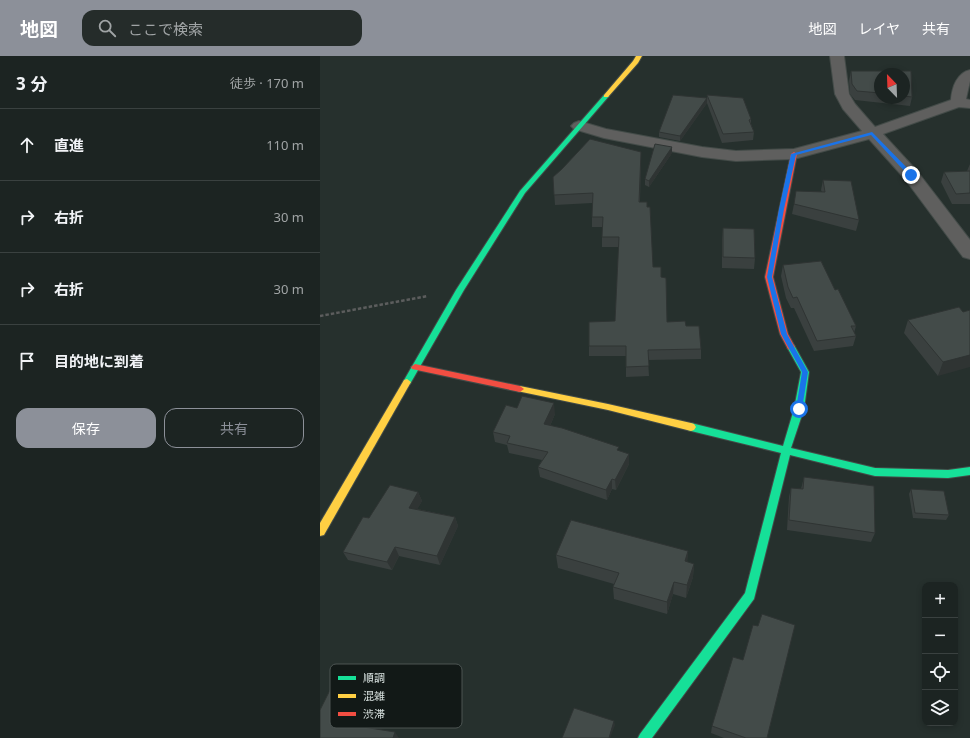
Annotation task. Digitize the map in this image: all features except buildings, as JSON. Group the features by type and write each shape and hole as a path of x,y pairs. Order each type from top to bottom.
{"street":[{"path":"320,532 460,290 522,192 636,62 639,56"},
{"path":"838,56 842,94 848,106 911,175 970,253"},
{"path":"579,126 604,133 702,152 736,156 794,154 872,133 964,103 961,85 970,74"},
{"path":"644,738 750,595 786,450 799,409 805,372 784,334 769,277 794,154"},
{"path":"415,367 608,407 875,472 948,474 970,471"}],"path":[{"path":"320,316 460,290"}],"traffic: fast":[{"path":"407,382 460,290 522,192 606,96"},
{"path":"644,738 750,595 786,450 799,409 805,372 791,347"},
{"path":"691,427 875,472 948,474 970,471"}],"traffic: slow":[{"path":"606,96 636,62 639,56"},
{"path":"320,532 407,382"},
{"path":"520,389 608,407 691,427"}],"traffic: jam":[{"path":"791,347 784,334 769,277 794,154"},
{"path":"415,367 520,389"}],"route":[{"path":"799,409 805,372 784,334 769,277 794,154 872,133 911,175"}]}
